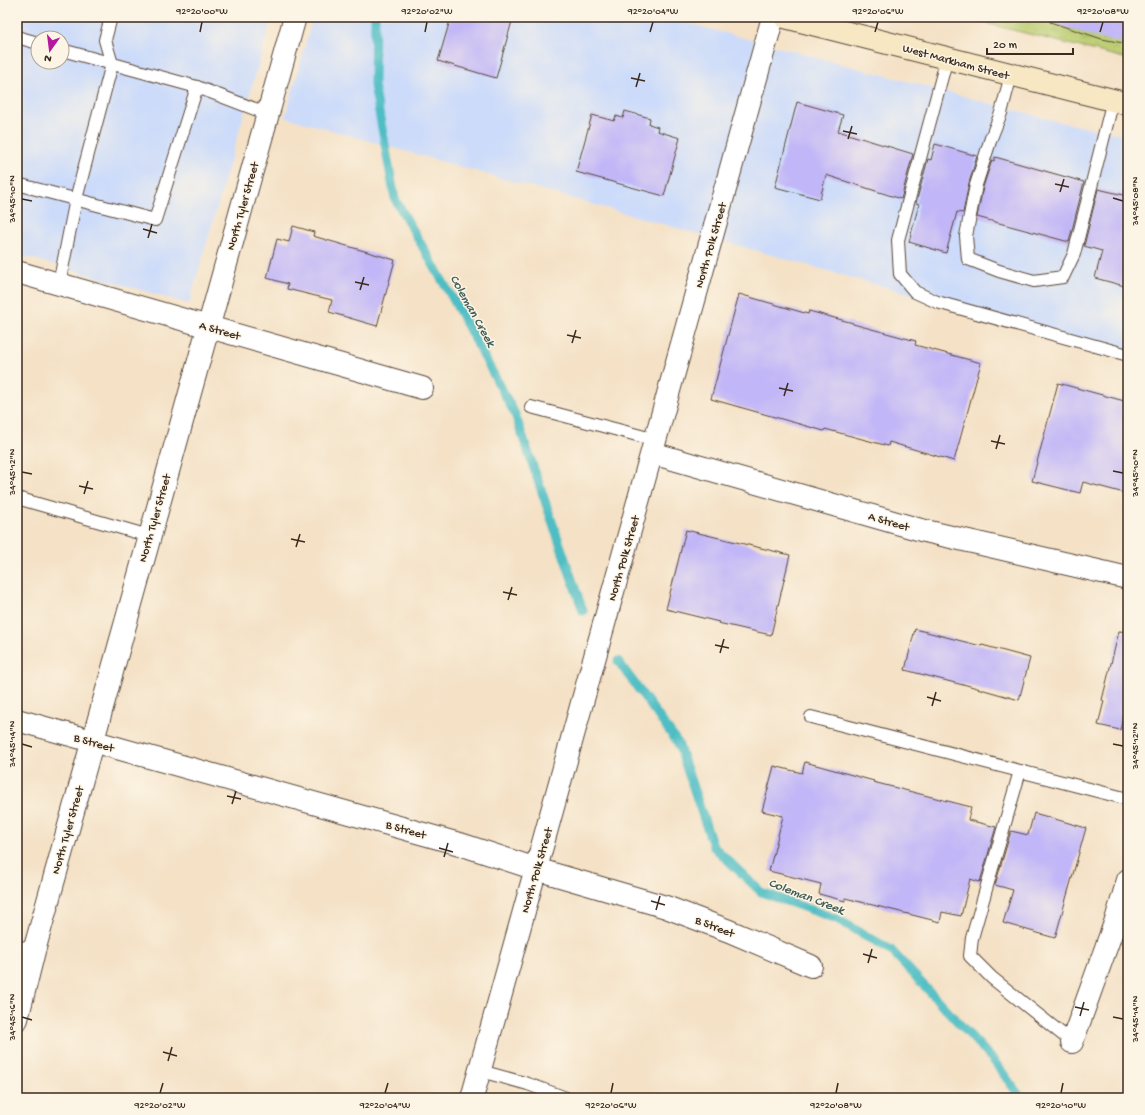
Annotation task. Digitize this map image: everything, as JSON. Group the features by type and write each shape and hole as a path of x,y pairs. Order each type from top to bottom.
{"main road":[{"name":"West Markham Street","path":"784,17 947,58 1011,76 1120,102"}],"street":[{"name":"North Tyler Street","path":"17,1019 25,948 92,741 295,17"},
{"name":"North Polk Street","path":"472,1098 773,17"},
{"name":"A Street","path":"17,272 422,388"},
{"name":"A Street","path":"654,447 921,530 1128,578"},
{"name":"B Street","path":"17,720 463,845 536,869 666,908 729,931 811,966"},
{"path":"1072,1042 1122,919 1128,880"}],"lane":[{"path":"59,284 76,199 112,64 105,40 111,17"},
{"path":"17,37 30,41"},
{"path":"70,52 197,87 268,114"},
{"path":"947,58 898,240 900,274 915,292 937,302 1128,355"},
{"path":"1011,76 1001,113 991,138 976,185 966,236 968,259 999,271 1034,281 1063,277 1074,254 1120,102"},
{"path":"17,184 155,220 197,87"},
{"path":"531,407 654,447"},
{"path":"17,498 149,536"},
{"path":"811,717 1128,799"},
{"path":"1020,771 972,938 970,956 992,978 1072,1042"},
{"path":"480,1069 488,1073 528,1084 566,1098"}],"shaded area":[{"path":"17,17 272,17 189,304 17,254"},
{"path":"313,17 665,17 1056,121 1128,136 1128,356 285,117"}],"green space":[{"path":"961,17 1128,17 1128,59"}],"building":[{"path":"451,17 498,17 512,21 496,78 438,61"},
{"path":"1050,17 1128,17 1128,44 1102,39 1050,22"},
{"path":"797,102 843,115 838,131 913,154 901,199 826,175 820,199 775,187"},
{"path":"625,111 650,118 649,124 658,127 657,131 680,138 664,196 576,172 592,115 614,121 616,116 623,118"},
{"path":"935,144 977,156 969,183 963,213 957,212 946,253 909,242 919,204 916,203 928,159 931,160"},
{"path":"995,157 1084,182 1069,242 977,217 983,187 992,160 994,161"},
{"path":"1098,189 1128,196 1128,287 1095,278 1102,251 1084,246"},
{"path":"293,226 314,232 313,236 395,260 377,326 329,312 332,300 287,289 288,284 267,278 277,239 289,242"},
{"path":"739,294 808,314 809,311 853,323 916,341 915,345 981,363 954,461 889,442 888,446 825,429 824,431 711,399"},
{"path":"1058,383 1128,402 1128,494 1083,482 1080,493 1032,481"},
{"path":"686,530 790,555 771,635 666,609"},
{"path":"915,629 1030,658 1019,700 963,684 905,670"},
{"path":"1119,631 1128,632 1128,699 1120,730 1098,725 1104,701 1102,700"},
{"path":"805,762 874,781 873,782 971,807 968,820 996,827 980,882 970,879 961,916 942,912 940,922 845,898 845,901 819,894 821,884 769,871 783,816 762,811 774,766 802,773"},
{"path":"1034,813 1086,828 1055,938 1003,923 1013,890 995,885 1011,831 1028,835"}],"waterway":[{"name":"Coleman Creek","path":"375,17 374,85 395,199 453,299 515,414 583,611"},
{"name":"Coleman Creek","path":"618,661 678,743 713,846 761,892 837,919 891,950 994,1061 1021,1098"}]}
